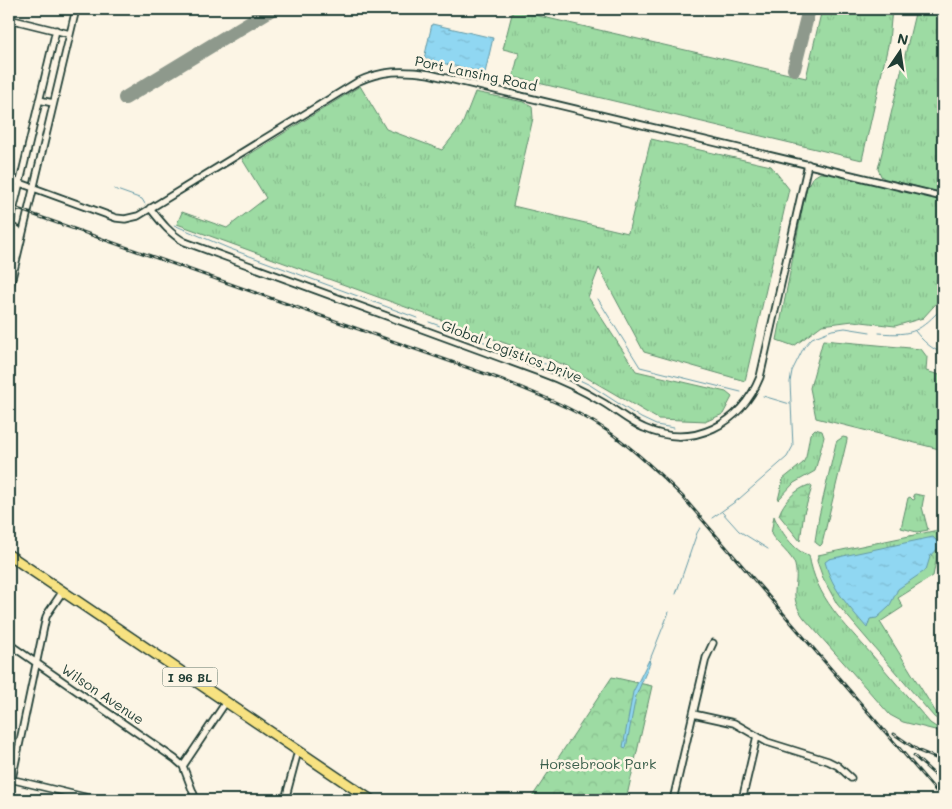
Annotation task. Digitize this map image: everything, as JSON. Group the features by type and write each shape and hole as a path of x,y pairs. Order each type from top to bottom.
{"main road":[{"name":"I 96 BL","path":"9,555 371,800"}],"street":[{"path":"9,291 76,9"},
{"path":"9,19 70,34"},
{"path":"9,230 56,30"},
{"name":"Port Lansing Road","path":"9,180 125,220 138,216 357,82 370,76 395,71 429,74 943,196"},
{"path":"39,100 53,103"},
{"name":"Global Logistics Drive","path":"150,208 166,229 185,242 557,379 600,400 644,429 675,436 692,435 716,427 731,418 748,400 755,388 760,376 808,164"},
{"path":"9,230 14,228 18,230 10,269 11,281"},
{"path":"63,591 48,613 10,779 97,800"},
{"path":"673,800 706,658 713,643"},
{"name":"Wilson Avenue","path":"9,644 159,747 183,766"},
{"path":"196,800 183,766 226,702"},
{"path":"693,714 734,723 780,747 828,761 838,766 851,778"},
{"path":"742,800 757,736"},
{"path":"285,800 298,751"}],"green space":[{"path":"822,9 892,9 889,41 862,160 513,77 519,53 503,49 513,10 806,78"},
{"path":"916,9 943,9 943,193 885,179 881,176 878,169"},
{"path":"360,86 386,129 442,150 462,125 475,92 524,102 532,106 533,118 513,206 628,233 651,139 771,166 789,189 745,381 644,352 599,268 588,297 636,371 726,392 732,397 723,414 707,421 658,419 565,365 177,224 182,212 227,228 266,198 242,159"},
{"path":"820,173 838,174 943,199 943,296 923,318 895,326 853,321 822,325 794,346 777,340 806,189 812,178"},
{"path":"823,340 921,349 927,357 926,371 943,376 943,450 816,418 810,388"},
{"path":"815,429 822,431 824,437 815,471 794,483 778,500 783,479 803,463 806,457 810,434"},
{"path":"843,437 847,438 847,440 820,546 815,541 819,516 836,443"},
{"path":"809,485 812,487 804,513 800,541 779,515 791,497"},
{"path":"913,495 924,496 922,507 928,530 917,532 901,528 908,498 915,499"},
{"path":"774,516 793,545 798,550 809,555 818,584 842,621 930,723 943,730 943,732 903,722 890,715 804,618 796,603 794,561 771,534"},
{"path":"943,529 943,549 938,552 933,576 898,598 903,607 880,622 940,719 943,720 943,723 934,717 837,604 823,578 817,561 818,555"},
{"name":"Horsebrook Park","path":"612,677 652,686 626,800 530,800"}],"water":[{"path":"432,24 493,38 485,73 424,59"},
{"path":"933,537 941,545 930,557 926,570 898,589 889,607 877,618 870,619 867,628 837,589 825,562 829,559"},
{"path":"649,660 650,663 636,696 626,748 623,747 633,692"}],"waterway":[{"path":"114,189 142,199 145,204"},
{"path":"174,225 228,248 417,318"},
{"path":"598,299 640,367 741,392"},
{"path":"879,333 901,334 916,330 928,322 943,307"},
{"path":"429,322 548,365 590,385 641,418 656,425 674,428"},
{"path":"712,518 739,499 787,457 793,446 790,382 792,371 804,347 812,338 832,330 845,328 870,332"},
{"path":"915,331 927,344 943,353"},
{"path":"763,396 790,404"},
{"path":"722,512 739,531 768,549"},
{"path":"676,594 700,528"},
{"path":"649,662 669,612"}],"taxiway":[{"path":"125,98 272,9"},
{"path":"794,69 809,9"}],"railway":[{"path":"9,206 500,379 562,405 592,421 620,440 682,496 943,799"},
{"path":"894,734 919,751 943,761"},
{"path":"914,756 943,782"}]}
